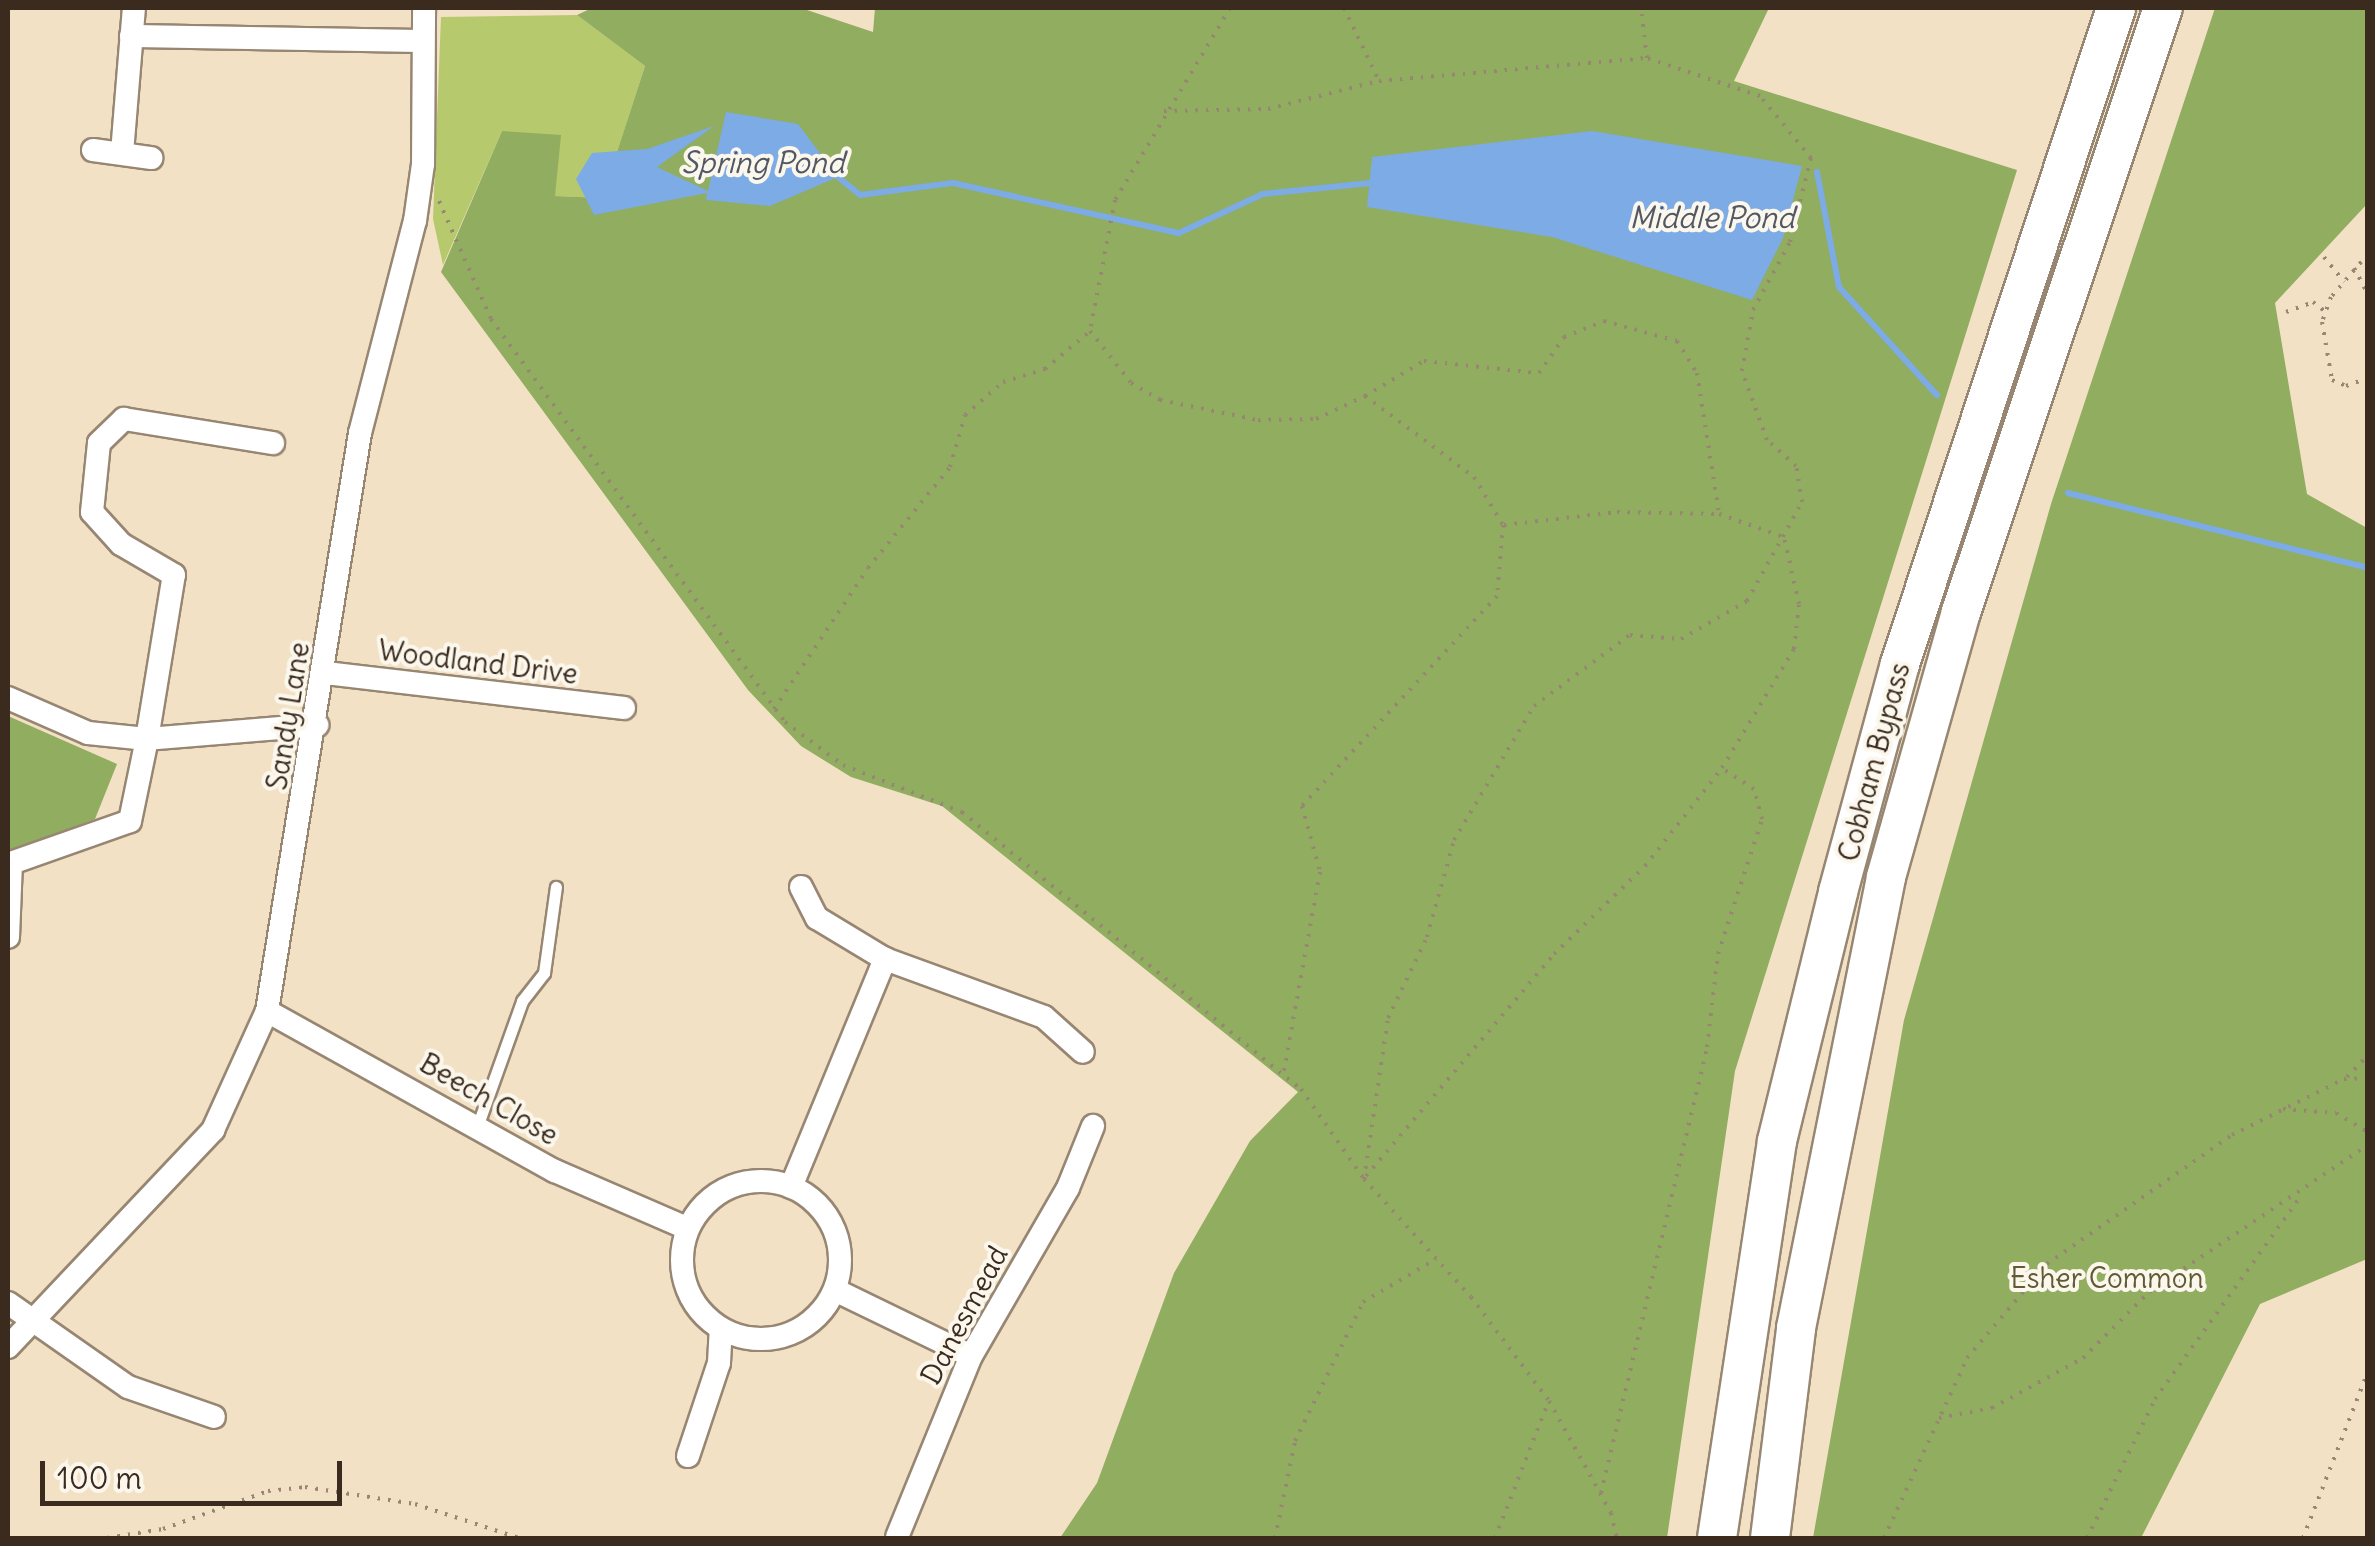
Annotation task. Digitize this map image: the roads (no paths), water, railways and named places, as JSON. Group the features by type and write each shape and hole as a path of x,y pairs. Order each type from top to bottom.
{"highway":[{"name":"Cobham Bypass","path":"1718,1538 1776,1141 1838,892 1900,664 2116,8"},
{"name":"Cobham Bypass","path":"1770,1538 1796,1328 1886,877 1962,612 2163,8"}],"street":[{"path":"122,153 134,8"},
{"name":"Sandy Lane","path":"8,1347 213,1130 267,1011 326,673 360,433 403,278 423,164 424,8"},
{"path":"131,36 423,42"},
{"path":"93,150 151,158"},
{"path":"8,937 11,863 130,821 147,740 174,575 121,544 92,512 90,480 99,444 124,419 273,443"},
{"name":"Woodland Drive","path":"326,673 624,708"},
{"path":"8,698 88,733 147,740 317,725"},
{"path":"801,887 818,918 885,959 1044,1017 1082,1052"},
{"path":"791,1188 885,959"},
{"name":"Beech Close","path":"267,1011 610,1199 688,1228"},
{"name":"Danesmead","path":"897,1537 971,1356 1068,1188 1094,1126"},
{"path":"771,1180 808,1194 834,1224 842,1260 835,1290 797,1331 756,1340 721,1329 691,1298 681,1258 688,1228 703,1204 744,1181 771,1180"},
{"path":"835,1290 971,1356"},
{"path":"8,1303 128,1387 214,1417"},
{"path":"688,1456 719,1364 721,1329"}],"lane":[{"path":"477,1127 522,1001 544,973 556,887"}],"water":[{"name":"Spring Pond","path":"726,112 798,124 838,177 770,206 706,200 707,193 594,215 576,179 592,153 647,149 714,126 657,167 708,191"},
{"name":"Middle Pond","path":"1592,131 1802,166 1783,238 1752,300 1552,237 1367,207 1372,157"}],"waterway":[{"path":"1817,172 1839,287 1937,395"},
{"name":"Spring Pond","path":"838,177 860,195 953,183 1179,233 1263,194 1370,183"},
{"path":"2068,493 2368,568"}],"park label":[{"name":"Esher Common","path":"2107,1278"}]}
